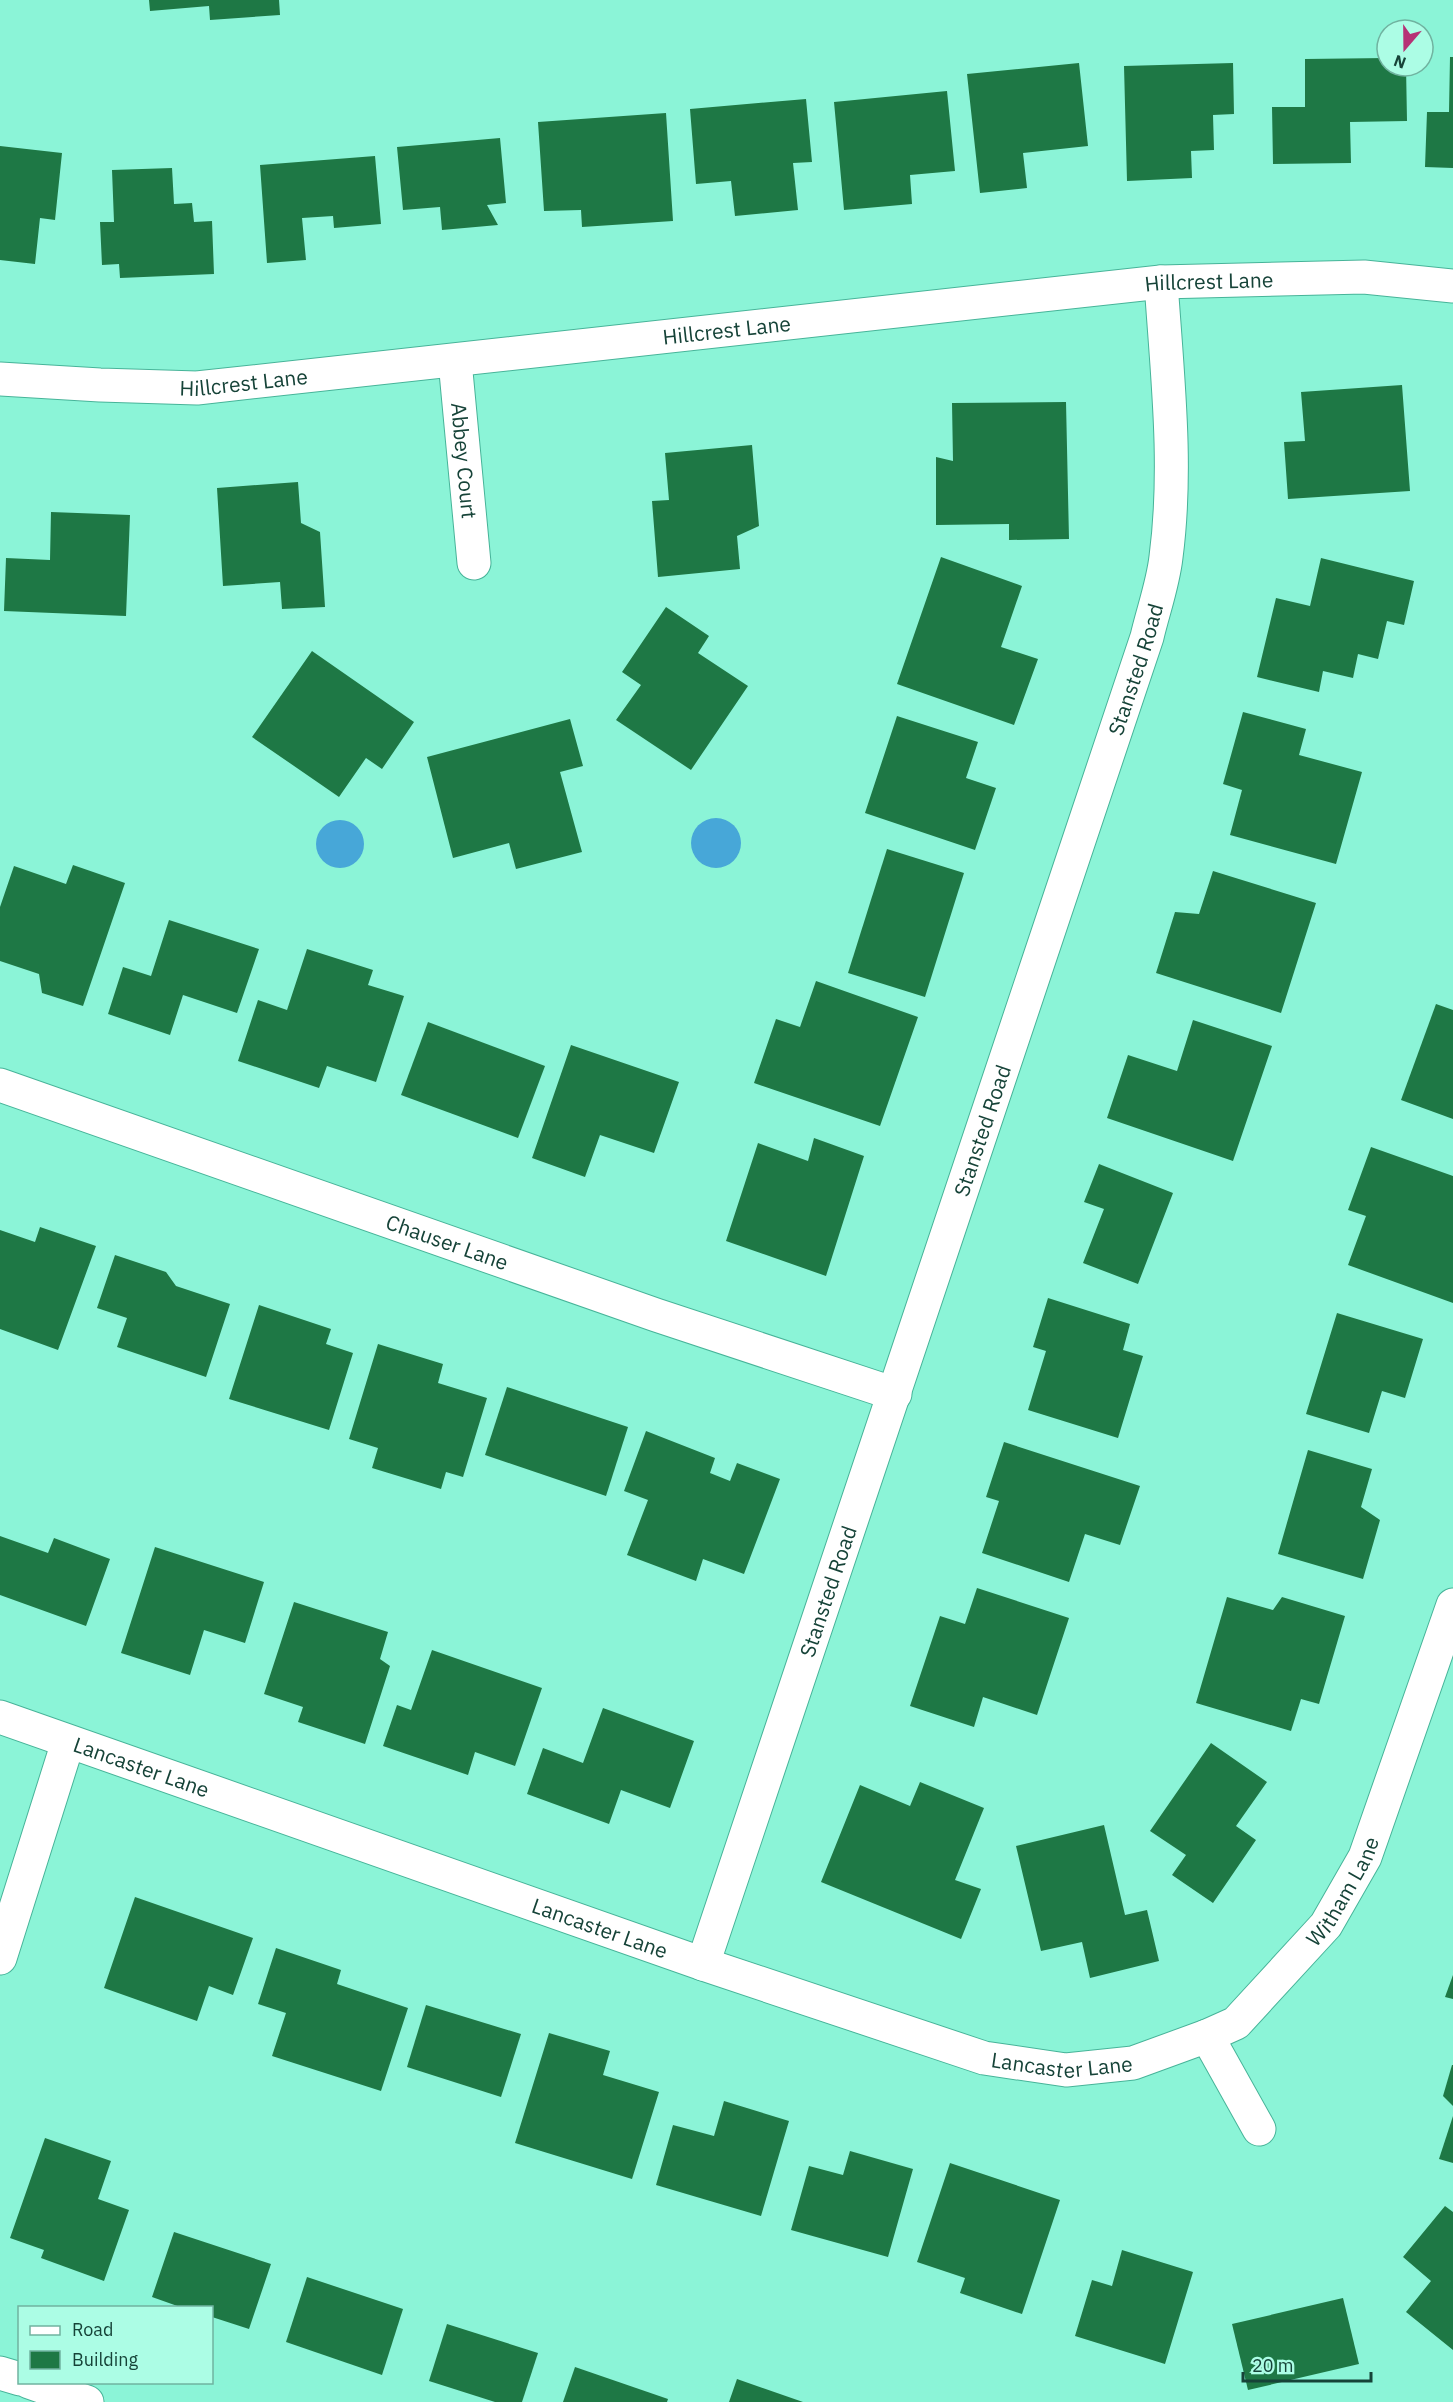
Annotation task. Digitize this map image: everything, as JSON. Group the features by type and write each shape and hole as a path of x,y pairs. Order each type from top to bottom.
{"street":[{"name":"Hillcrest Lane","path":"0,379 100,385 197,387 1161,282 1364,277 1453,286"},
{"name":"Stansted Road","path":"703,1964 1147,637 1166,558 1171,482 1170,417 1161,282"},
{"name":"Abbey Court","path":"455,360 474,563"},
{"name":"Chauser Lane","path":"0,1085 645,1311 895,1394"},
{"name":"Witham Lane","path":"1207,2036 1236,2022 1326,1924 1365,1857 1453,1605"},
{"name":"Lancaster Lane","path":"0,1717 703,1964 984,2058 1066,2070 1133,2063 1207,2036"},
{"path":"0,1958 68,1742"},
{"path":"1207,2036 1259,2129"},
{"path":"0,2373 18,2378"},
{"path":"35,2384 87,2402"}],"water":[{"path":"711,818 721,818 734,825 741,838 741,848 734,861 721,868 711,868 702,864 695,857 691,848 691,838 695,829 702,822"},
{"path":"335,820 345,820 360,830 364,844 363,853 354,864 345,868 335,868 320,858 316,849 316,839 326,824"}],"building":[{"path":"149,0 279,0 280,15 210,20 209,6 150,11"},
{"path":"1450,57 1453,57 1453,168 1425,167 1427,112 1449,112"},
{"path":"1375,58 1375,78 1406,78 1407,121 1350,122 1351,163 1273,164 1272,107 1305,107 1305,59"},
{"path":"1079,63 1088,146 1023,153 1027,188 980,193 967,74"},
{"path":"1233,63 1234,114 1213,115 1214,150 1191,151 1192,178 1127,181 1124,66"},
{"path":"947,91 955,171 910,175 912,204 844,210 834,102"},
{"path":"806,99 812,162 793,163 798,210 735,216 731,181 696,184 690,109"},
{"path":"666,113 673,221 582,227 581,210 544,211 538,122"},
{"path":"500,138 506,203 487,205 498,225 442,230 440,207 403,210 397,147"},
{"path":"0,146 62,153 55,220 40,218 35,264 0,260"},
{"path":"375,156 381,224 334,228 333,216 302,218 306,260 267,263 260,165"},
{"path":"172,168 174,204 192,203 194,222 212,221 214,274 120,278 119,264 102,265 100,222 114,222 112,170"},
{"path":"1402,385 1410,491 1288,499 1284,442 1305,441 1301,392"},
{"path":"1066,402 1069,539 1009,540 1009,524 936,525 936,457 953,461 952,403"},
{"path":"752,445 759,526 737,536 740,569 658,577 652,501 669,500 665,453"},
{"path":"298,482 301,523 320,532 325,607 282,609 280,582 223,586 217,488"},
{"path":"51,512 130,515 126,616 4,611 6,558 50,560"},
{"path":"941,557 1022,586 1001,647 1038,659 1014,725 897,684"},
{"path":"1321,558 1414,581 1404,625 1387,621 1378,659 1358,654 1353,678 1323,671 1319,692 1257,677 1276,598 1310,606"},
{"path":"666,607 709,636 698,653 748,686 691,770 616,720 641,685 622,672"},
{"path":"312,651 414,722 382,769 366,758 339,797 252,737"},
{"path":"1243,712 1306,729 1299,755 1362,772 1336,864 1230,835 1242,790 1223,784"},
{"path":"897,716 978,742 966,778 996,788 975,850 865,813"},
{"path":"570,719 583,766 560,772 582,852 516,869 509,843 453,858 427,757"},
{"path":"887,849 964,873 925,997 848,973"},
{"path":"73,865 125,883 83,1006 42,993 39,974 0,961 0,907 14,866 66,884"},
{"path":"1213,871 1316,903 1281,1013 1156,973 1175,912 1199,914"},
{"path":"169,920 259,949 237,1013 183,995 170,1035 108,1014 123,967 151,976"},
{"path":"307,949 373,970 368,985 404,996 376,1082 327,1066 319,1088 238,1061 258,1000 287,1010"},
{"path":"816,981 918,1017 880,1126 754,1083 776,1019 800,1027"},
{"path":"1436,1004 1453,1010 1453,1119 1401,1100"},
{"path":"1193,1020 1272,1046 1233,1161 1107,1118 1128,1055 1177,1071"},
{"path":"428,1022 545,1066 518,1138 401,1095"},
{"path":"571,1045 679,1082 654,1153 600,1135 585,1177 532,1158"},
{"path":"814,1138 864,1156 826,1276 726,1241 758,1143 808,1161"},
{"path":"1371,1147 1453,1176 1453,1303 1348,1265 1366,1216 1348,1210"},
{"path":"1099,1164 1173,1193 1138,1284 1083,1263 1104,1209 1084,1202"},
{"path":"40,1227 96,1246 58,1350 0,1329 0,1230 35,1242"},
{"path":"115,1255 166,1272 176,1286 230,1304 206,1377 117,1347 127,1318 97,1308"},
{"path":"1048,1298 1130,1324 1123,1350 1143,1356 1118,1438 1028,1410 1046,1351 1033,1347"},
{"path":"259,1305 331,1329 326,1344 353,1353 329,1430 229,1399"},
{"path":"1337,1313 1423,1339 1405,1398 1382,1391 1369,1433 1306,1414"},
{"path":"378,1344 443,1364 438,1383 487,1398 463,1477 446,1472 441,1489 372,1468 378,1448 349,1439"},
{"path":"507,1387 628,1427 606,1496 485,1455"},
{"path":"646,1431 715,1458 710,1473 730,1481 737,1463 780,1479 744,1574 703,1559 696,1581 627,1555 648,1500 624,1491"},
{"path":"1004,1442 1140,1486 1120,1545 1085,1534 1069,1582 982,1553 999,1501 986,1497"},
{"path":"1308,1450 1372,1469 1361,1507 1380,1520 1363,1579 1278,1554"},
{"path":"0,1536 48,1553 54,1538 110,1559 86,1626 0,1595"},
{"path":"155,1547 264,1582 245,1643 204,1630 190,1675 121,1653"},
{"path":"977,1588 1069,1618 1037,1715 983,1697 974,1727 910,1706 940,1616 965,1624"},
{"path":"1227,1597 1273,1610 1282,1597 1345,1616 1319,1704 1301,1699 1291,1731 1196,1703"},
{"path":"294,1602 388,1632 380,1659 390,1666 365,1744 298,1722 303,1707 264,1694"},
{"path":"432,1650 542,1688 515,1766 475,1752 468,1775 383,1746 397,1705 411,1710"},
{"path":"603,1708 694,1741 670,1808 621,1790 609,1824 527,1794 543,1748 583,1763"},
{"path":"1211,1743 1267,1782 1236,1826 1256,1840 1213,1903 1172,1875 1186,1855 1150,1831"},
{"path":"920,1782 984,1808 955,1880 981,1889 961,1939 821,1882 860,1785 910,1806"},
{"path":"1104,1825 1125,1915 1147,1910 1159,1961 1090,1978 1082,1942 1041,1951 1016,1846"},
{"path":"135,1897 253,1938 233,1995 209,1986 197,2021 104,1988"},
{"path":"276,1948 341,1970 337,1984 408,2008 381,2091 272,2056 286,2013 258,2004"},
{"path":"1453,1975 1453,1999 1445,1997"},
{"path":"426,2005 521,2034 501,2097 407,2067"},
{"path":"549,2033 610,2051 603,2075 659,2092 632,2179 515,2143"},
{"path":"1453,2065 1453,2106 1443,2096"},
{"path":"724,2101 789,2121 761,2216 656,2185 673,2125 714,2136"},
{"path":"1453,2116 1453,2163 1439,2159"},
{"path":"45,2138 111,2161 98,2199 129,2210 104,2281 41,2258 44,2250 10,2238"},
{"path":"850,2151 913,2169 888,2257 791,2230 809,2166 843,2175"},
{"path":"950,2163 1060,2200 1022,2314 960,2293 965,2278 917,2262"},
{"path":"1445,2206 1453,2212 1453,2350 1406,2312 1431,2281 1403,2257"},
{"path":"174,2232 271,2264 249,2329 213,2317 213,2306 177,2306 152,2297"},
{"path":"1122,2250 1193,2272 1165,2364 1075,2336 1092,2280 1112,2286"},
{"path":"307,2277 403,2309 382,2375 286,2342"},
{"path":"1343,2298 1359,2364 1248,2390 1232,2324"},
{"path":"447,2324 538,2353 522,2402 495,2402 429,2381"},
{"path":"575,2367 668,2399 667,2402 563,2402"},
{"path":"737,2379 803,2402 729,2402"}]}
